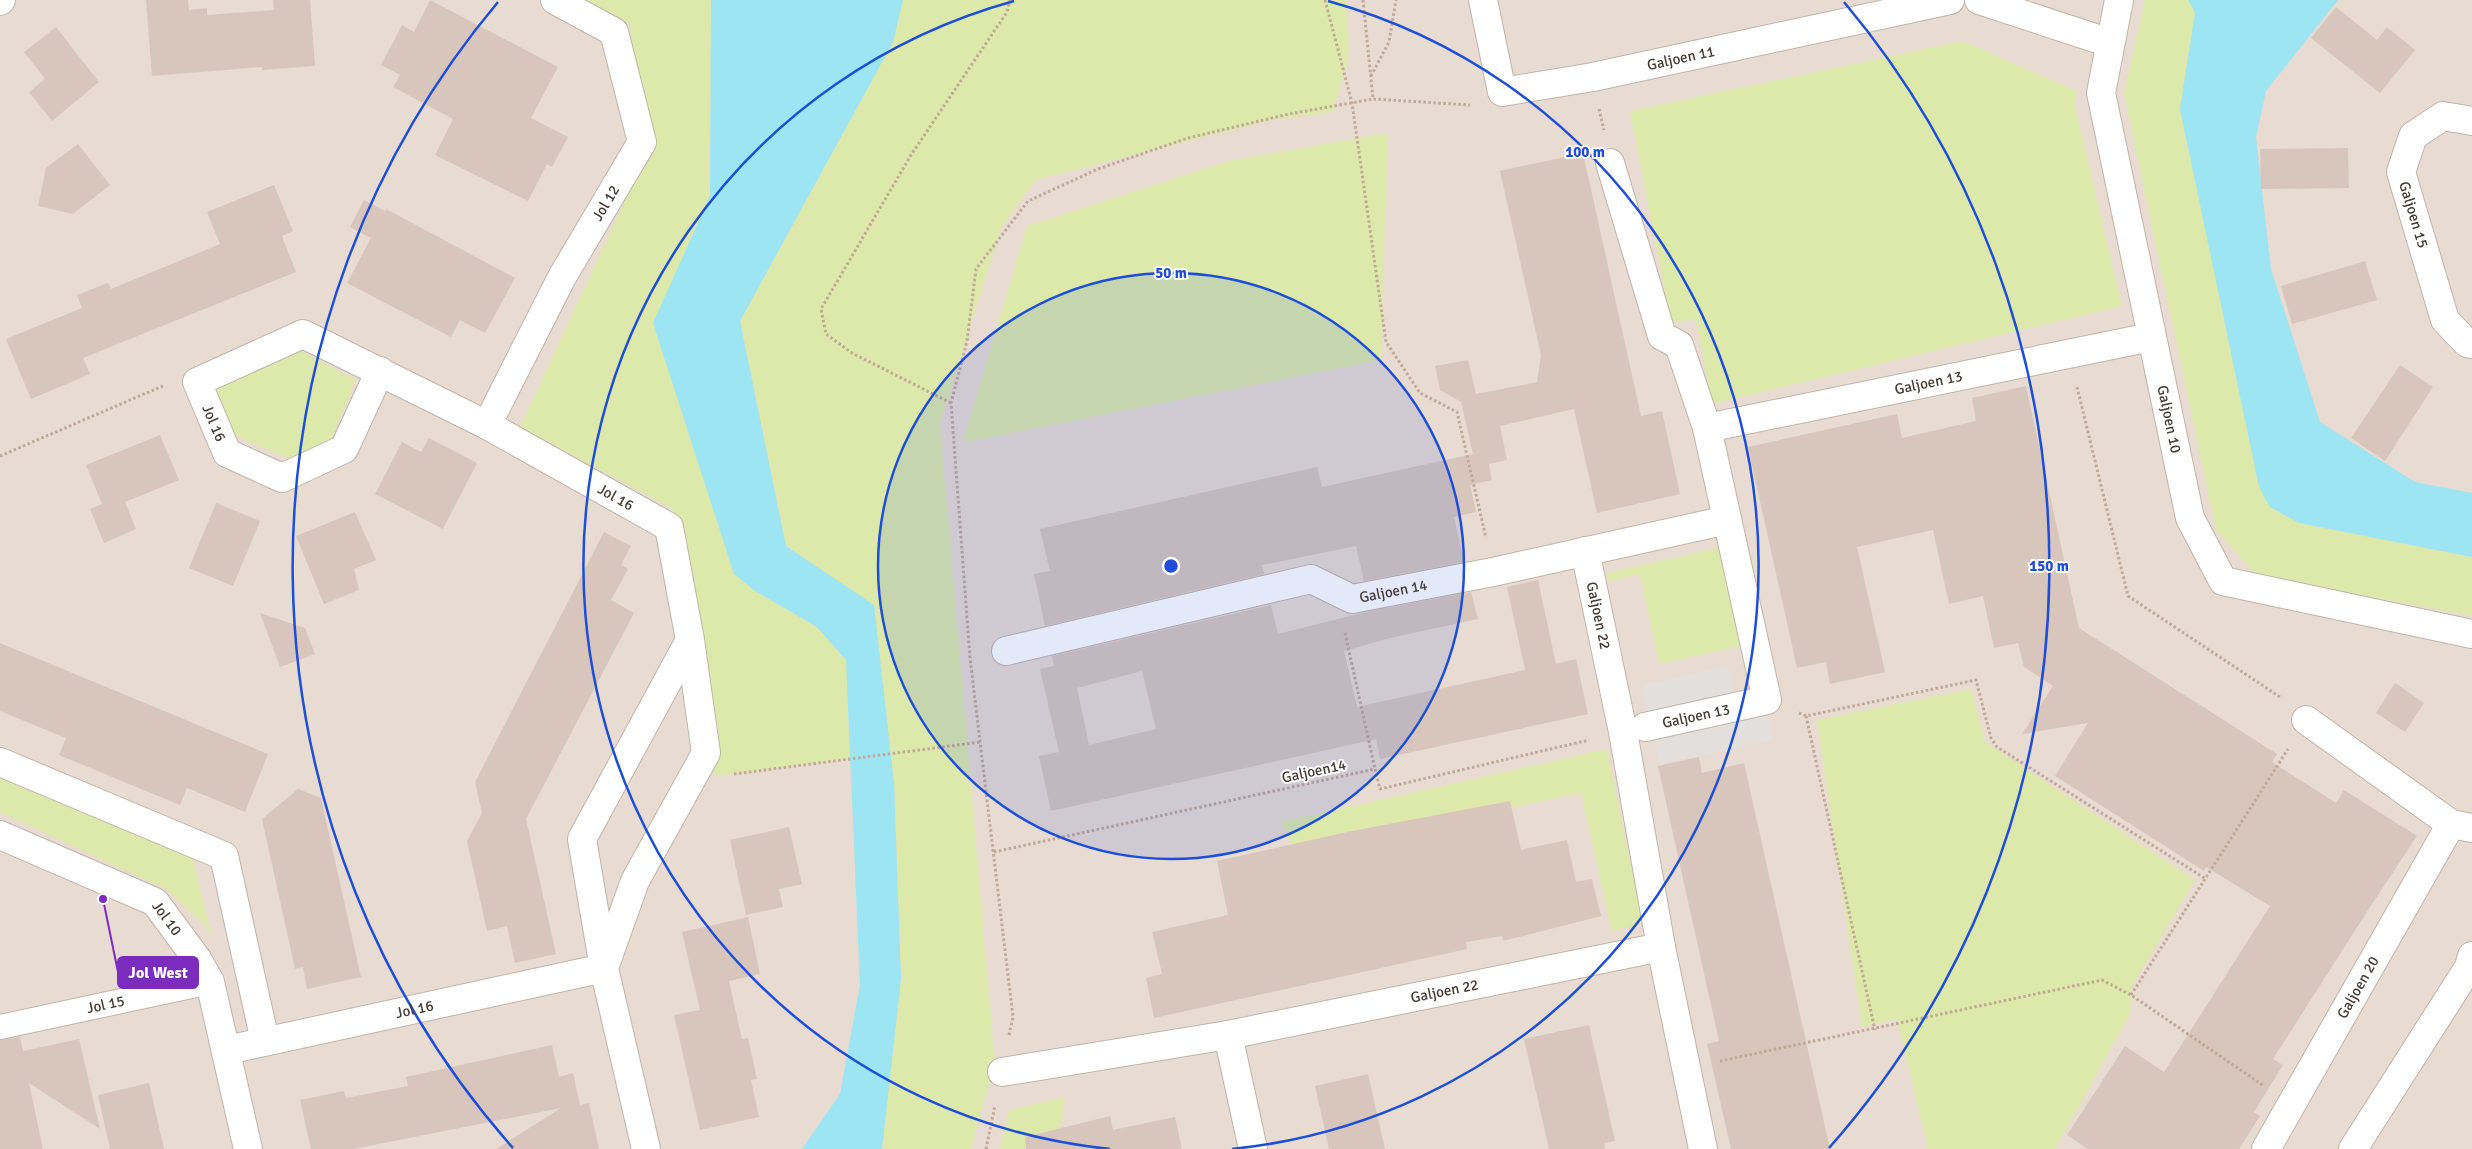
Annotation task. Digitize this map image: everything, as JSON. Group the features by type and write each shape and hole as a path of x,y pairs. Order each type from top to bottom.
{"street":[{"name":"Jol 12","path":"487,425 562,277 642,142 614,32 555,0"},
{"path":"1483,0 1502,92"},
{"name":"Galjoen 11","path":"1502,92 1593,77 1950,0"},
{"path":"1980,0 2110,43"},
{"name":"Galjoen 10","path":"2119,0 2101,93 2190,518 2223,581 2472,634"},
{"name":"Galjoen 15","path":"2472,121 2443,116 2413,136 2401,172 2445,320 2467,343 2472,344"},
{"path":"1610,163 1662,336 1680,346 1707,428 1767,700"},
{"name":"Jol 16","path":"227,1050 604,968 635,881 706,753 690,640 670,526 487,425 380,371 303,334 197,382 227,453 282,478 344,449 380,371"},
{"name":"Galjoen 13","path":"1707,428 2151,337"},
{"name":"Galjoen 14","path":"1006,651 1312,579 1352,598 1494,572 1727,520"},
{"name":"Galjoen 22","path":"1585,551 1634,729 1661,947 1703,1149"},
{"path":"646,1149 604,968 582,838 690,640"},
{"name":"Galjoen 13","path":"1634,729 1767,700"},
{"name":"Galjoen 20","path":"2266,1149 2291,1104 2461,826 2306,720"},
{"path":"0,762 224,856 265,1041"},
{"name":"Jol 10","path":"0,835 155,902 197,959 210,982 248,1149"},
{"name":"Galjoen 22","path":"1002,1072 1228,1035 1661,947"},
{"path":"2353,1149 2471,964"},
{"name":"Jol 15","path":"0,1027 210,982"},
{"path":"1228,1035 1253,1149"}],"path":[{"path":"952,403 852,353 826,334 821,309 911,155 1007,12 1010,0"},
{"path":"1325,0 1352,103 1386,342 1420,393 1457,412 1494,572"},
{"path":"1363,0 1373,99"},
{"path":"1371,77 1390,42 1396,0"},
{"path":"1593,77 1610,163"},
{"path":"986,1149 1013,1017 970,658 952,403 968,341 976,269 1028,201 1098,169 1188,138 1289,114 1373,99 1485,106 1502,92"},
{"path":"2069,353 2128,596 2270,689 2306,720 2131,995"},
{"path":"0,456 175,380 197,382"},
{"path":"1335,591 1380,790 1634,729"},
{"path":"1767,700 1806,716 1976,680 1991,738 1997,746 2206,879"},
{"path":"1806,716 1875,1030"},
{"path":"690,782 714,776 981,742"},
{"name":"Galjoen14","path":"994,852 1375,769"},
{"path":"1686,1068 1875,1030 2102,980 2131,995 2291,1104"}],"shaded area":[{"path":"0,0 2472,0 2472,1149 0,1149"},
{"path":"1727,666 1733,693 1648,713 1642,685"},
{"path":"1767,713 1773,740 1659,764 1653,738"}],"green space":[{"path":"586,0 711,0 710,196 689,240 755,591 817,627 846,660 850,759 714,776 713,751 671,508 520,427 651,145 629,23"},
{"path":"903,0 1347,0 1349,55 1333,112 1272,120 1035,180 1001,228 940,424 995,1063 971,1149 882,1149 901,979 894,783 874,605 786,546 740,321 893,42"},
{"path":"2145,0 2188,0 2195,12 2193,24 2299,523 2472,557 2472,616 2256,575 2216,530 2124,93"},
{"path":"1963,41 2076,91 2075,105 2122,306 1712,404 1696,320 1671,322 1630,111"},
{"path":"1388,133 1381,360 966,442 965,435 1027,226 1229,161"},
{"path":"292,346 356,380 329,444 290,459 226,432 214,377"},
{"path":"1722,547 1745,645 1659,664 1640,574 1608,582 1607,573"},
{"path":"1971,689 1985,742 2195,880 2132,986 2130,1014 2055,1149 1928,1149 1897,1019 1862,1027 1817,720"},
{"path":"1607,749 1643,924 1612,931 1581,793 1297,853 1281,822"},
{"path":"0,778 193,859 213,940 206,926 167,890 0,812"},
{"path":"1065,1097 1057,1149 1000,1149 1009,1110"}],"water":[{"path":"711,0 903,0 893,42 740,321 786,546 874,605 894,783 901,979 882,1149 802,1149 840,1094 860,985 846,660 817,627 755,591 734,574 653,323 710,196"},
{"path":"2188,0 2338,0 2266,91 2256,137 2271,269 2320,422 2415,482 2472,493 2472,557 2299,523 2270,507 2259,487 2180,109 2195,12"}],"building":[{"path":"146,0 188,0 189,10 207,8 207,15 274,10 273,0 310,0 315,66 262,70 262,67 152,76"},
{"path":"430,0 558,67 531,118 568,137 552,167 547,164 528,201 435,155 453,119 393,87 400,75 381,65 402,25 414,32"},
{"path":"2336,7 2377,40 2387,27 2415,50 2380,93 2311,38"},
{"path":"56,27 99,82 52,121 29,92 45,79 24,52"},
{"path":"78,144 110,185 73,214 38,206 46,168"},
{"path":"2348,148 2349,188 2261,189 2260,149"},
{"path":"1583,153 1641,416 1662,411 1680,494 1597,513 1574,409 1500,426 1507,460 1489,464 1492,480 1470,485 1476,512 1454,517 1464,562 1364,581 1356,546 1262,565 1264,574 1045,626 1034,574 1050,571 1040,529 1317,467 1322,487 1473,454 1461,402 1440,390 1435,366 1468,360 1476,394 1537,382 1541,355 1500,171"},
{"path":"274,185 293,231 282,236 296,272 83,358 90,374 31,399 6,339 82,308 77,295 108,283 111,289 220,244 207,212"},
{"path":"364,200 385,211 386,209 515,278 485,333 460,320 451,337 347,283 371,238 350,227"},
{"path":"2365,261 2377,300 2292,324 2281,286"},
{"path":"2400,365 2433,387 2385,461 2351,438"},
{"path":"2026,386 2079,628 2277,754 2272,762 2336,803 2344,790 2417,836 2273,1059 2283,1065 2254,1112 2260,1116 2239,1149 2088,1149 2067,1135 2125,1046 2164,1072 2270,906 2206,867 2204,871 2055,776 2088,723 2022,734 2053,686 2024,667 2018,643 1994,648 1983,596 1949,604 1933,530 1857,547 1885,672 1830,684 1826,662 1797,668 1748,447 1897,414 1902,438 1976,421 1972,398"},
{"path":"160,435 179,480 125,502 136,529 104,543 90,509 102,504 86,465"},
{"path":"429,438 477,463 443,529 375,494 402,442 421,452"},
{"path":"216,503 260,521 233,586 189,568"},
{"path":"355,512 376,560 354,569 359,590 324,604 296,536"},
{"path":"604,532 631,546 621,565 628,569 611,600 634,613 526,819 556,954 515,963 507,926 487,931 467,841 482,813 475,782"},
{"path":"1538,580 1556,664 1576,659 1588,714 1380,759 1376,739 1051,811 1039,756 1059,752 1040,669 1054,666 1052,656 1271,605 1278,634 1370,611 1471,592 1478,619 1390,638 1344,651 1357,707 1525,670 1507,587","holes":["1142,671 1156,729 1089,745 1077,688"]},
{"path":"260,613 305,628 315,654 280,667"},
{"path":"0,643 268,754 245,812 187,788 180,805 59,755 66,738 0,711"},
{"path":"2395,683 2424,703 2405,732 2376,713"},
{"path":"1699,757 1702,773 1744,763 1830,1149 1731,1149 1707,1044 1719,1041 1658,766"},
{"path":"298,789 321,798 361,977 307,989 303,967 295,969 262,819"},
{"path":"1510,801 1521,850 1567,840 1576,882 1592,879 1601,916 1503,941 1502,936 1466,942 1467,949 1154,1018 1146,978 1162,974 1152,932 1228,915 1217,861 1347,832"},
{"path":"789,827 802,884 779,889 783,907 746,915 730,840"},
{"path":"748,917 760,974 729,981 742,1039 748,1038 757,1079 751,1080 759,1117 700,1130 674,1015 700,1010 682,932"},
{"path":"1589,1025 1615,1141 1604,1143 1605,1149 1549,1149 1524,1039"},
{"path":"20,1037 23,1051 79,1039 100,1129 29,1083 43,1149 0,1149 0,1040"},
{"path":"552,1045 559,1077 573,1073 580,1105 589,1103 599,1149 496,1149 561,1108 353,1149 311,1149 300,1100 344,1091 346,1098 408,1086 406,1077"},
{"path":"1368,1074 1385,1149 1329,1149 1315,1086"},
{"path":"149,1083 164,1149 110,1149 98,1095"},
{"path":"1110,1116 1113,1130 1175,1117 1182,1149 1026,1149 1025,1137"}],"place":[{"name":"Jol West","path":"103,899"}]}
